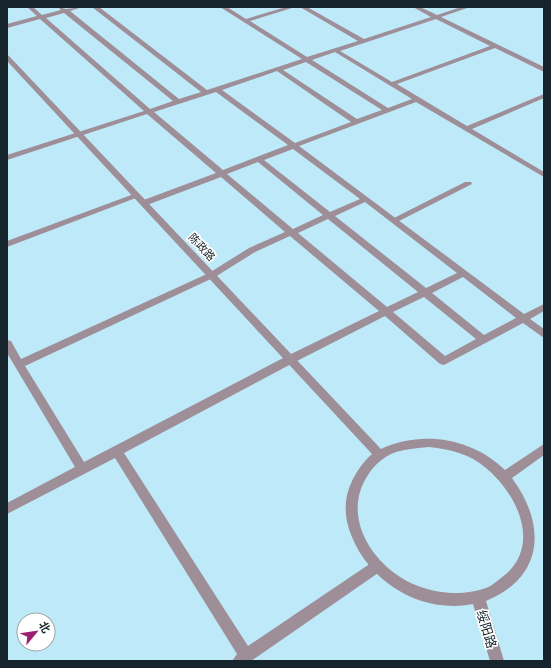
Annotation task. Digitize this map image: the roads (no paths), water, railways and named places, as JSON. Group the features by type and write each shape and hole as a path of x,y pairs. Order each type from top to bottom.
{"street":[{"path":"30,7 149,112 444,361 522,317 544,307"},
{"path":"7,26 42,17 63,9 79,7"},
{"path":"95,7 206,93"},
{"path":"223,7 387,110"},
{"path":"264,7 273,12"},
{"path":"244,21 292,7"},
{"path":"303,7 363,41"},
{"path":"416,7 544,70"},
{"path":"7,158 467,7"},
{"path":"63,9 178,102"},
{"path":"392,84 495,46"},
{"path":"335,50 544,175"},
{"name":"陈政路","path":"7,56 380,455"},
{"path":"278,69 356,122"},
{"path":"217,89 366,199 544,334"},
{"path":"466,129 544,96"},
{"path":"144,203 417,99"},
{"path":"258,159 483,339"},
{"path":"7,244 137,196"},
{"path":"19,364 212,275 252,250 366,199"},
{"path":"7,509 291,359 464,273"},
{"path":"7,344 82,469"},
{"path":"429,442 457,446 483,458 505,476 521,498 529,522 528,546 520,568 502,586 478,597 451,600 423,595 398,584 376,566 359,542 351,517 353,493 363,471 380,455 403,445 429,442"},
{"path":"505,476 544,450"},
{"path":"117,451 242,658 376,566"},
{"name":"绥阳路","path":"478,597 497,661"}],"lane":[{"path":"394,220 468,184"}]}
